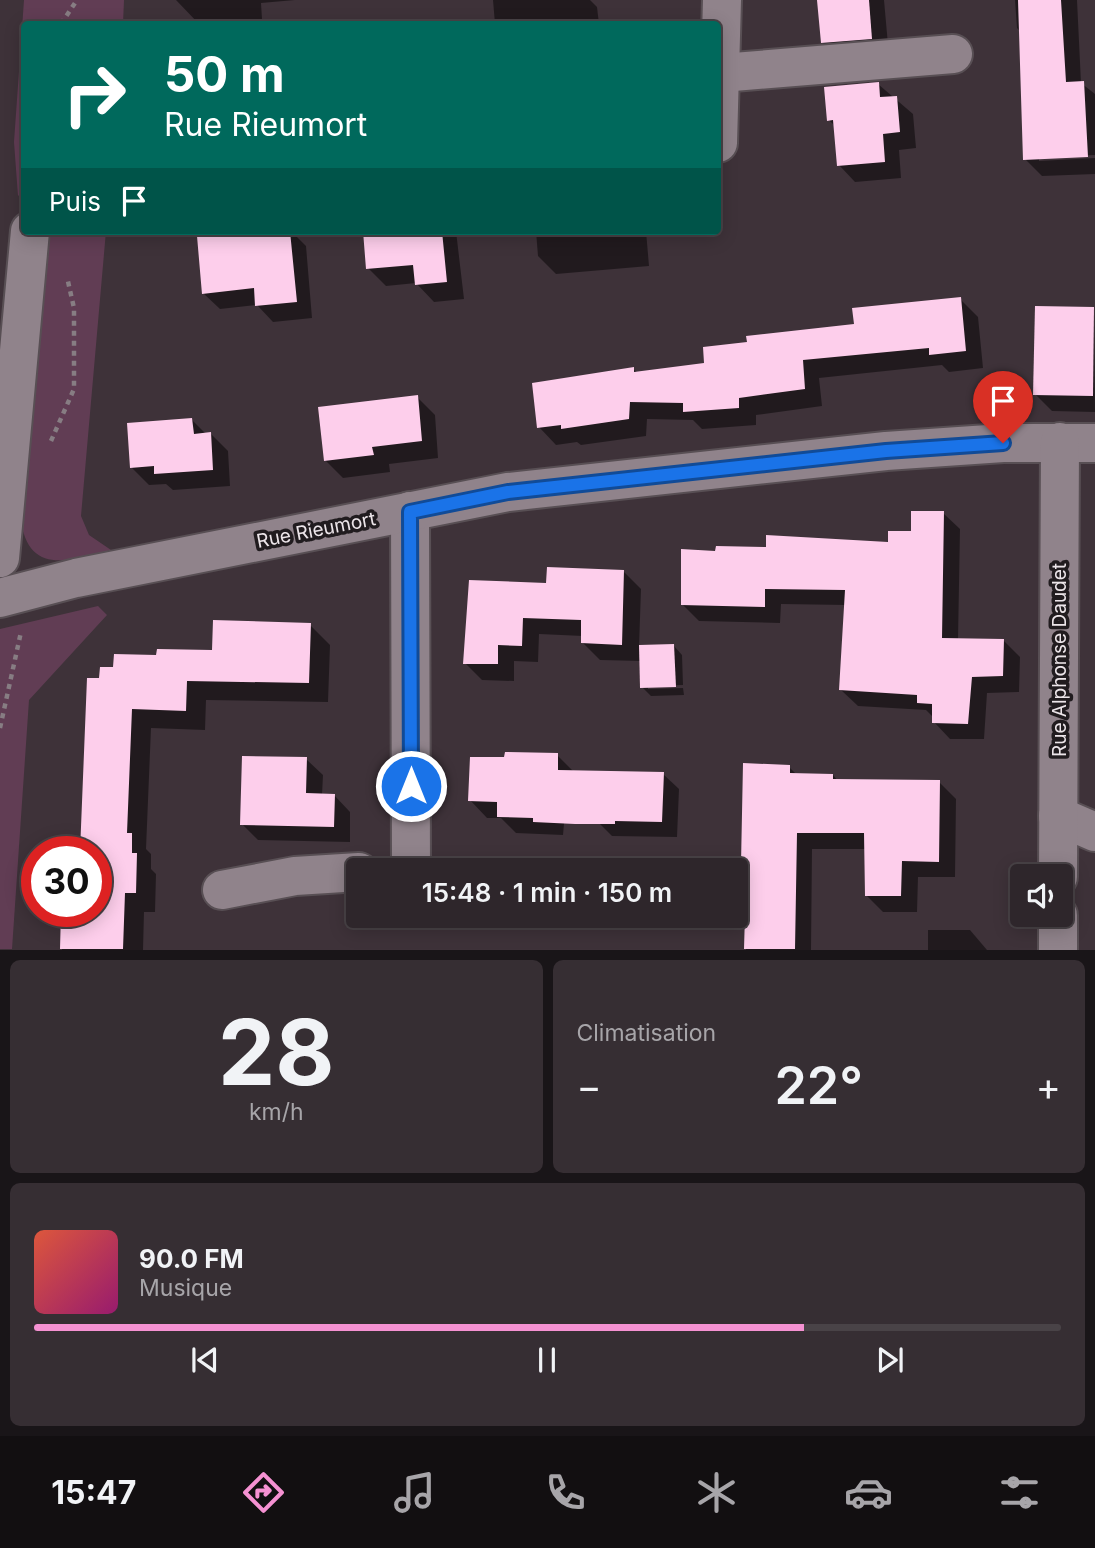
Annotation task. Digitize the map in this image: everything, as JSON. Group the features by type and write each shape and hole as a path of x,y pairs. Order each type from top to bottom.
{"street":[{"path":"722,0 721,73 953,54"},
{"path":"0,558 30,235"},
{"name":"Rue Rieumort","path":"0,598 76,579 508,492 899,450 1078,443"},
{"name":"Rue Alphonse Daudet","path":"1058,864 1058,816 1078,443"},
{"path":"409,858 410,512"},
{"path":"1058,816 1095,832"},
{"path":"222,890 295,876 346,873"},
{"path":"1058,927 1058,950"}],"path":[{"path":"63,21 77,0"}],"shaded area":[{"path":"24,0 124,0 123,21 23,21"},
{"path":"21,43 21,193 18,196 14,142"},
{"path":"50,235 106,235 81,516 89,535 111,550 65,560 52,560 31,548 24,535 20,515"},
{"path":"98,606 107,615 29,700 12,949 0,949 0,629"}],"building":[{"path":"817,0 869,0 872,39 821,43"},
{"path":"1018,0 1061,0 1066,82 1084,81 1088,157 1023,160"},
{"path":"879,82 880,97 897,96 900,132 883,134 885,162 837,166 833,120 827,121 824,87"},
{"path":"290,235 297,302 255,306 254,288 202,294 197,236"},
{"path":"363,235 442,235 447,282 415,285 413,265 366,269"},
{"path":"961,297 966,351 929,355 929,348 803,360 805,389 739,398 739,408 683,412 683,403 630,402 629,419 561,429 561,425 537,428 532,383 634,367 634,372 704,363 703,347 747,342 746,336 854,324 852,308"},
{"path":"1035,306 1094,307 1093,396 1033,395"},
{"path":"418,395 422,441 372,447 374,455 324,461 318,407"},
{"path":"192,418 194,434 211,432 213,470 154,474 154,466 130,468 127,423"},
{"path":"911,511 944,511 942,638 1004,639 1003,676 972,677 968,724 932,723 932,704 917,703 917,695 839,690 845,590 765,589 765,607 681,605 681,549 715,551 716,546 766,547 766,535 888,542 888,531 911,531"},
{"path":"547,567 624,570 622,645 581,643 581,620 523,618 522,646 498,645 498,664 463,664 469,580 546,583"},
{"path":"213,620 311,623 309,683 187,681 186,711 132,709 127,833 132,833 132,853 137,853 136,893 125,893 123,949 60,949 61,927 112,927 112,836 81,836 87,678 99,678 100,667 113,667 114,654 156,655 157,649 212,650"},
{"path":"674,644 676,687 640,688 639,645"},
{"path":"505,752 558,753 558,770 664,772 662,822 575,824 533,822 533,818 497,817 497,802 468,801 470,757 504,757"},
{"path":"242,756 307,757 306,793 335,794 334,827 240,825"},
{"path":"743,763 790,765 790,773 833,774 833,779 940,780 939,862 902,861 901,896 865,896 864,833 797,833 795,949 744,949 745,928 748,928 748,858 741,858"}],"route":[{"path":"411,786 410,512 508,492 886,451 1003,443"}]}
